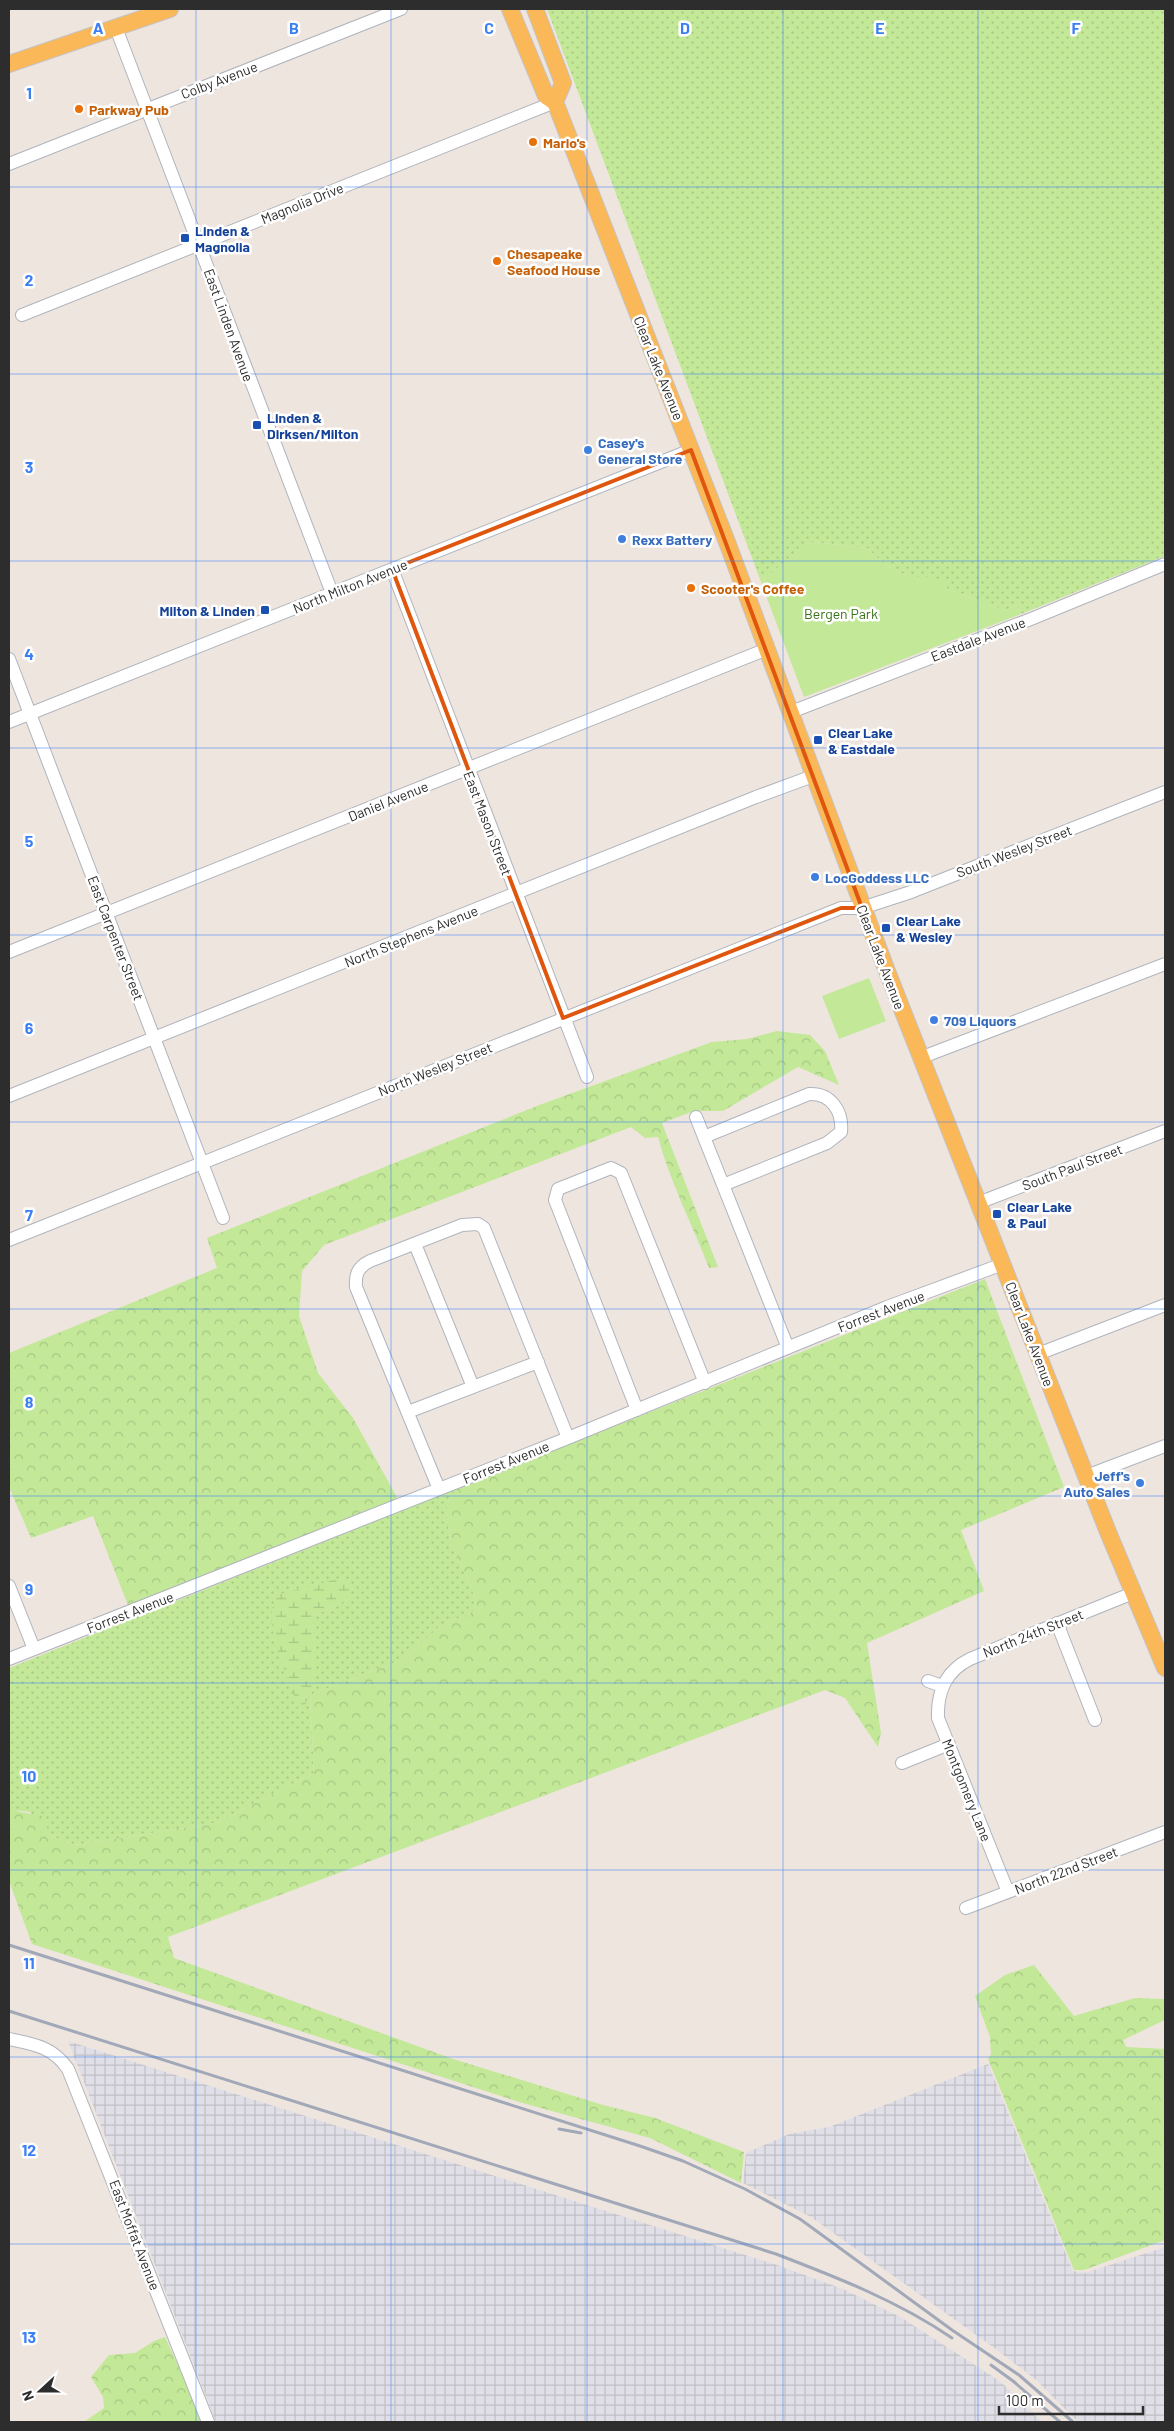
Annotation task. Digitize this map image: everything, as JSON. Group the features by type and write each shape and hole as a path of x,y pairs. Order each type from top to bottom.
{"main road":[{"path":"9,64 170,9"},
{"name":"Clear Lake Avenue","path":"510,9 546,96 555,102 767,649 862,908 920,1058 1086,1476 1165,1668"},
{"path":"535,9 563,83 555,102"},
{"path":"544,9 552,28 547,40"}],"street":[{"name":"Colby Avenue","path":"9,164 401,9"},
{"name":"East Linden Avenue","path":"116,28 265,423 332,593"},
{"name":"Magnolia Drive","path":"22,315 555,102"},
{"name":"North Milton Avenue","path":"9,722 691,450"},
{"name":"Eastdale Avenue","path":"791,712 1165,564"},
{"name":"East Mason Street","path":"392,569 515,894 587,1077"},
{"name":"Daniel Avenue","path":"9,952 767,649"},
{"name":"East Carpenter Street","path":"9,659 223,1218"},
{"name":"North Stephens Avenue","path":"9,1096 813,776"},
{"name":"South Wesley Street","path":"862,908 911,892 1165,792"},
{"name":"North Wesley Street","path":"9,1240 841,908 862,908"},
{"path":"920,1058 1165,964"},
{"path":"704,1137 809,1094 827,1097 834,1104 842,1122 841,1132 827,1144 723,1185"},
{"path":"696,1117 788,1348"},
{"name":"South Paul Street","path":"978,1203 1165,1131"},
{"path":"637,1410 555,1200 558,1189 611,1168 621,1174 705,1383"},
{"path":"438,1489 356,1287 355,1278 362,1265 415,1244 470,1223 478,1224 484,1228 568,1438"},
{"path":"415,1244 473,1388"},
{"name":"Forrest Avenue","path":"9,1659 1002,1264"},
{"path":"1038,1354 1165,1305"},
{"path":"408,1412 538,1362"},
{"path":"1086,1476 1165,1446"},
{"path":"9,1586 34,1649"},
{"name":"North 24th Street","path":"942,1686 951,1671 960,1664 1133,1593"},
{"path":"1057,1623 1095,1720"},
{"path":"928,1681 942,1686"},
{"name":"Montgomery Lane","path":"942,1686 939,1696 938,1718 1008,1892"},
{"path":"902,1763 948,1744"},
{"name":"North 22nd Street","path":"966,1908 1165,1832"},
{"name":"East Moffat Avenue","path":"9,2039 43,2046 54,2052 68,2069 77,2087 208,2422"}],"highlighted area":[{"path":"691,450 862,908 841,908 563,1018 392,569"}],"shaded area":[{"path":"68,2041 777,2265 843,2289 902,2318 1001,2382 1042,2422 216,2422"},
{"path":"988,2064 1073,2271 1085,2273 1165,2247 1165,2422 1078,2422 1035,2379 811,2217 743,2183 746,2153 789,2134 829,2127"}],"green space":[{"path":"547,9 1165,9 1165,556 1021,614 1018,607 1012,604 1007,611 947,589 932,577 909,577 884,564 867,548 814,542 805,544 761,582"},
{"name":"Bergen Park","path":"814,542 867,548 884,564 909,577 932,577 947,582 947,589 1007,611 1012,604 1018,607 1021,614 804,697 761,582 805,544"},
{"path":"869,978 886,1021 839,1039 822,996"},
{"path":"777,1031 810,1035 825,1051 839,1085 798,1067 723,1111 694,1111 662,1123 718,1267 709,1268 675,1187 658,1137 645,1138 631,1127 324,1245 302,1271 299,1316 318,1373 353,1418 398,1499 128,1605 93,1516 31,1538 9,1487 9,1353 217,1268 207,1238 542,1104 712,1042 747,1039"},
{"path":"985,1279 1064,1487 961,1530 984,1591 867,1643 881,1733 878,1747 845,1698 825,1690 168,1937 174,1958 453,2059 603,2105 655,2118 744,2152 741,2183 650,2138 519,2102 32,1944 9,1881 9,1807 20,1812 42,1816 51,1836 75,1845 216,1823 314,1773 310,1695 404,1659 441,1625 476,1611 474,1596 450,1537 447,1515 451,1491"},
{"path":"451,1491 447,1515 450,1537 474,1596 476,1611 441,1625 404,1659 310,1695 314,1773 216,1823 75,1845 51,1836 30,1812 12,1810 9,1807 9,1668","holes":["277,1595 351,1598 313,1616 314,1687 300,1713 295,1694 287,1676"]},
{"path":"341,1578 351,1585 351,1598 313,1616 314,1687 300,1714 274,1638 272,1608 277,1595"},
{"path":"1034,1965 1074,2016 1135,1998 1164,1999 1165,2020 1123,2040 1126,2047 1165,2049 1165,2240 1084,2270 1074,2270 988,2059 991,2054 990,2037 975,1996 1005,1975"},
{"path":"165,2337 204,2422 84,2422 104,2408 103,2397 91,2377 109,2355 135,2353 154,2341"}],"railway":[{"path":"9,1945 683,2161 745,2189 800,2219 952,2330 1019,2375 1073,2422"},
{"path":"9,2011 776,2254 888,2301 952,2338"},
{"path":"559,2129 581,2133"},
{"path":"991,2365 1013,2381 1060,2422"}],"place":[{"name":"Parkway Pub","path":"79,109"},
{"name":"Mario's","path":"533,142"},
{"name":"Linden & Magnolia","path":"185,238"},
{"name":"Chesapeake Seafood House","path":"497,261"},
{"name":"Linden & Dirksen/Milton","path":"257,425"},
{"name":"Casey's General Store","path":"588,450"},
{"name":"Rexx Battery","path":"622,539"},
{"name":"Scooter's Coffee","path":"691,588"},
{"name":"Milton & Linden","path":"265,610"},
{"name":"Clear Lake & Eastdale","path":"818,740"},
{"name":"LocGoddess LLC","path":"815,877"},
{"name":"Clear Lake & Wesley","path":"886,928"},
{"name":"709 Liquors","path":"934,1020"},
{"name":"Clear Lake & Paul","path":"997,1214"},
{"name":"Jeff's Auto Sales","path":"1140,1483"}]}
